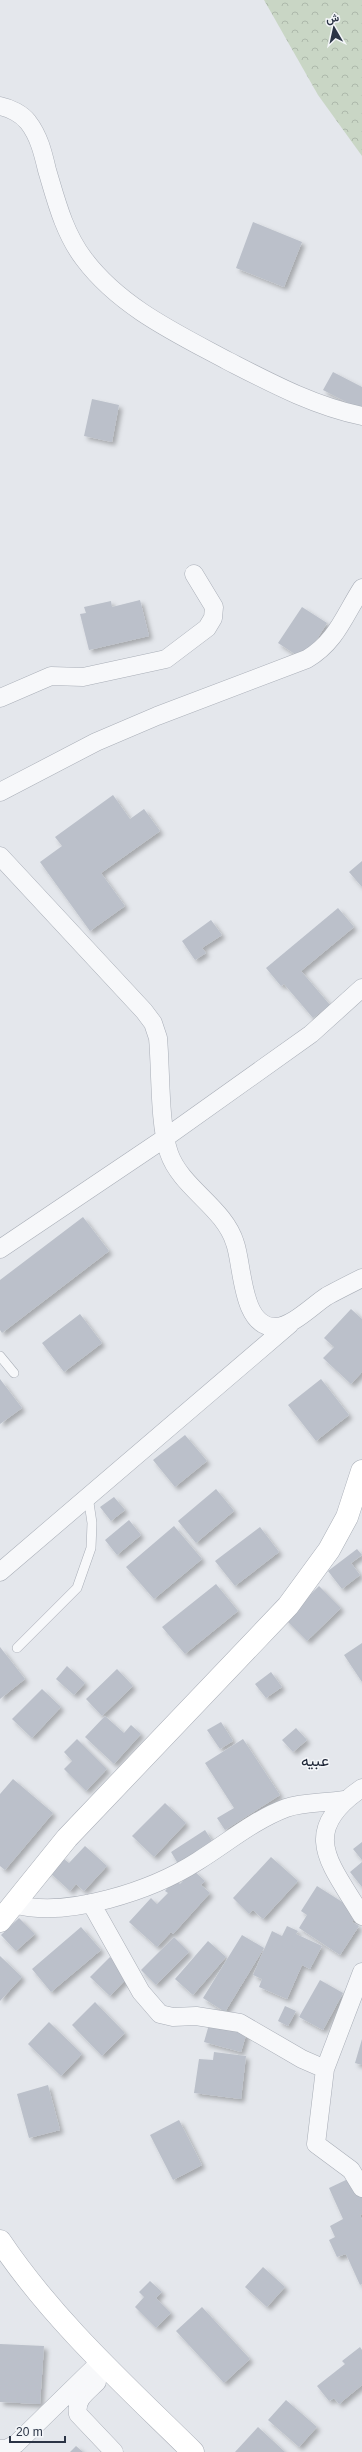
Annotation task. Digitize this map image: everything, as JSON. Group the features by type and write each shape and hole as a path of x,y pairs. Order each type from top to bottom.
{"main road":[{"path":"0,1921 67,1838 288,1606 329,1550 347,1518 362,1471"},
{"path":"0,2241 32,2283 105,2366 193,2452"}],"street":[{"path":"0,106 10,108 28,122 39,139 66,229 83,258 105,283 133,307 163,326 287,391 340,412 362,416"},
{"path":"0,698 52,676 84,677 166,659 207,628 213,618 214,607 194,574"},
{"path":"0,792 96,742 158,716 307,659 322,650 334,637 362,588"},
{"path":"0,856 144,1011 153,1023 158,1038 165,1138 170,1154 179,1170 230,1230 236,1244 245,1296 252,1311 262,1323 276,1327 295,1320"},
{"path":"0,1249 165,1138 311,1034 362,988"},
{"path":"0,1572 224,1378 295,1320 326,1297 362,1278"},
{"path":"362,1788 343,1800 332,1814 326,1828 324,1844 329,1861 362,1916"},
{"path":"14,1904 26,1907 49,1907 92,1903 165,1881 245,1829 287,1807 343,1800"},
{"path":"92,1903 141,1992 160,2014 173,2017 196,2016 240,2023 302,2059 325,2069"},
{"path":"362,1972 325,2069 316,2144 351,2170 362,2188"},
{"path":"0,2449 6,2449 16,2444 105,2366"},
{"path":"105,2366 80,2398 76,2406 78,2414 114,2452"}],"lane":[{"path":"0,1356 14,1373"},
{"path":"17,1648 77,1588 91,1548 92,1523 88,1496"}],"green space":[{"path":"264,0 362,0 362,156 318,95"}],"building":[{"path":"253,222 302,242 284,287 236,268"},
{"path":"333,372 362,387 362,410 323,390"},
{"path":"92,399 119,405 112,442 84,436"},
{"path":"140,600 149,636 89,650 80,614 86,613 84,607 111,601 112,607"},
{"path":"302,607 327,623 304,660 278,643"},
{"path":"113,795 130,819 144,809 160,831 101,873 125,906 90,931 40,862 62,846 55,837"},
{"path":"362,861 362,887 349,872"},
{"path":"338,908 354,927 301,971 330,1005 313,1018 284,984 281,986 266,968"},
{"path":"211,920 222,935 202,948 206,953 195,960 182,941"},
{"path":"83,1217 109,1251 2,1333 0,1330 0,1280"},
{"path":"351,1309 362,1319 362,1372 351,1384 323,1358 334,1347 324,1338"},
{"path":"80,1314 102,1343 64,1372 42,1343"},
{"path":"0,1379 22,1408 0,1424"},
{"path":"321,1379 349,1415 316,1441 288,1405"},
{"path":"185,1435 207,1461 175,1487 153,1460"},
{"path":"216,1489 234,1511 196,1543 178,1521"},
{"path":"114,1497 125,1510 111,1521 100,1507"},
{"path":"129,1520 141,1535 117,1555 105,1540"},
{"path":"174,1526 202,1559 154,1599 126,1567"},
{"path":"260,1527 279,1552 235,1586 215,1561"},
{"path":"357,1549 362,1555 351,1563 360,1575 342,1589 328,1571"},
{"path":"216,1584 238,1611 185,1654 162,1627"},
{"path":"319,1586 341,1608 307,1641 285,1619"},
{"path":"362,1643 362,1682 344,1655"},
{"path":"0,1647 25,1679 0,1699"},
{"path":"67,1666 85,1683 74,1695 56,1679"},
{"path":"117,1669 133,1686 102,1716 86,1699"},
{"path":"271,1672 282,1687 266,1698 255,1684"},
{"path":"42,1689 61,1707 32,1738 12,1719"},
{"path":"105,1716 124,1733 131,1725 141,1734 114,1764 85,1737"},
{"path":"221,1722 233,1741 220,1749 207,1730"},
{"path":"296,1728 307,1740 293,1752 282,1740"},
{"path":"77,1739 107,1769 86,1791 64,1769 72,1761 64,1752"},
{"path":"243,1739 280,1795 225,1830 217,1818 234,1808 205,1763"},
{"path":"13,1779 53,1813 5,1870 0,1866 0,1794"},
{"path":"165,1803 186,1823 154,1857 132,1836"},
{"path":"205,1830 214,1844 180,1867 171,1852"},
{"path":"362,1842 362,1860 353,1849"},
{"path":"85,1846 107,1866 84,1891 76,1884 70,1891 47,1870 60,1856 69,1863"},
{"path":"271,1857 298,1881 263,1919 253,1910 249,1914 233,1898"},
{"path":"362,1862 362,1887 350,1872"},
{"path":"193,1870 205,1881 201,1885 210,1893 173,1934 171,1932 157,1947 129,1922 151,1898 157,1904 168,1893 165,1891 175,1879 180,1884"},
{"path":"317,1886 358,1912 352,1922 359,1926 340,1955 299,1928 307,1915 301,1911"},
{"path":"19,1918 35,1934 16,1951 1,1935"},
{"path":"287,1926 298,1931 296,1934 322,1946 310,1969 302,1965 287,1999 259,1987 262,1979 253,1975 272,1931 282,1936"},
{"path":"81,1927 101,1950 51,1992 32,1969"},
{"path":"242,1935 264,1948 225,2012 203,1998"},
{"path":"174,1937 189,1952 156,1985 141,1970"},
{"path":"208,1941 226,1957 193,1995 175,1979"},
{"path":"0,1956 22,1977 0,2001"},
{"path":"110,1957 129,1976 110,1996 90,1977"},
{"path":"320,1980 343,1993 323,2030 299,2017"},
{"path":"95,2002 125,2033 102,2056 72,2025"},
{"path":"285,2006 296,2011 288,2026 278,2021"},
{"path":"210,2021 247,2032 241,2052 204,2042"},
{"path":"49,2022 82,2054 61,2076 28,2044"},
{"path":"362,2039 362,2065 355,2063"},
{"path":"214,2052 246,2056 241,2099 194,2093 199,2059 213,2060"},
{"path":"48,2085 60,2130 29,2138 17,2094"},
{"path":"179,2120 202,2165 173,2180 150,2135"},
{"path":"348,2179 362,2196 362,2214 360,2215 362,2220 362,2284 360,2285 346,2254 337,2257 329,2240 335,2237 330,2226 343,2219 329,2188"},
{"path":"263,2267 285,2287 267,2307 245,2287"},
{"path":"150,2281 162,2292 156,2298 171,2313 156,2328 135,2307 144,2297 139,2292"},
{"path":"202,2307 250,2359 224,2383 176,2331"},
{"path":"0,2344 44,2346 40,2404 0,2402"},
{"path":"360,2347 362,2350 362,2385 339,2404 334,2398 329,2401 317,2386 345,2364 342,2361"},
{"path":"286,2400 317,2427 299,2447 268,2420"},
{"path":"258,2427 285,2452 235,2452"},
{"path":"76,2446 83,2452 70,2452"}],"district":[{"name":"عبيه","path":"315,1760"}]}
